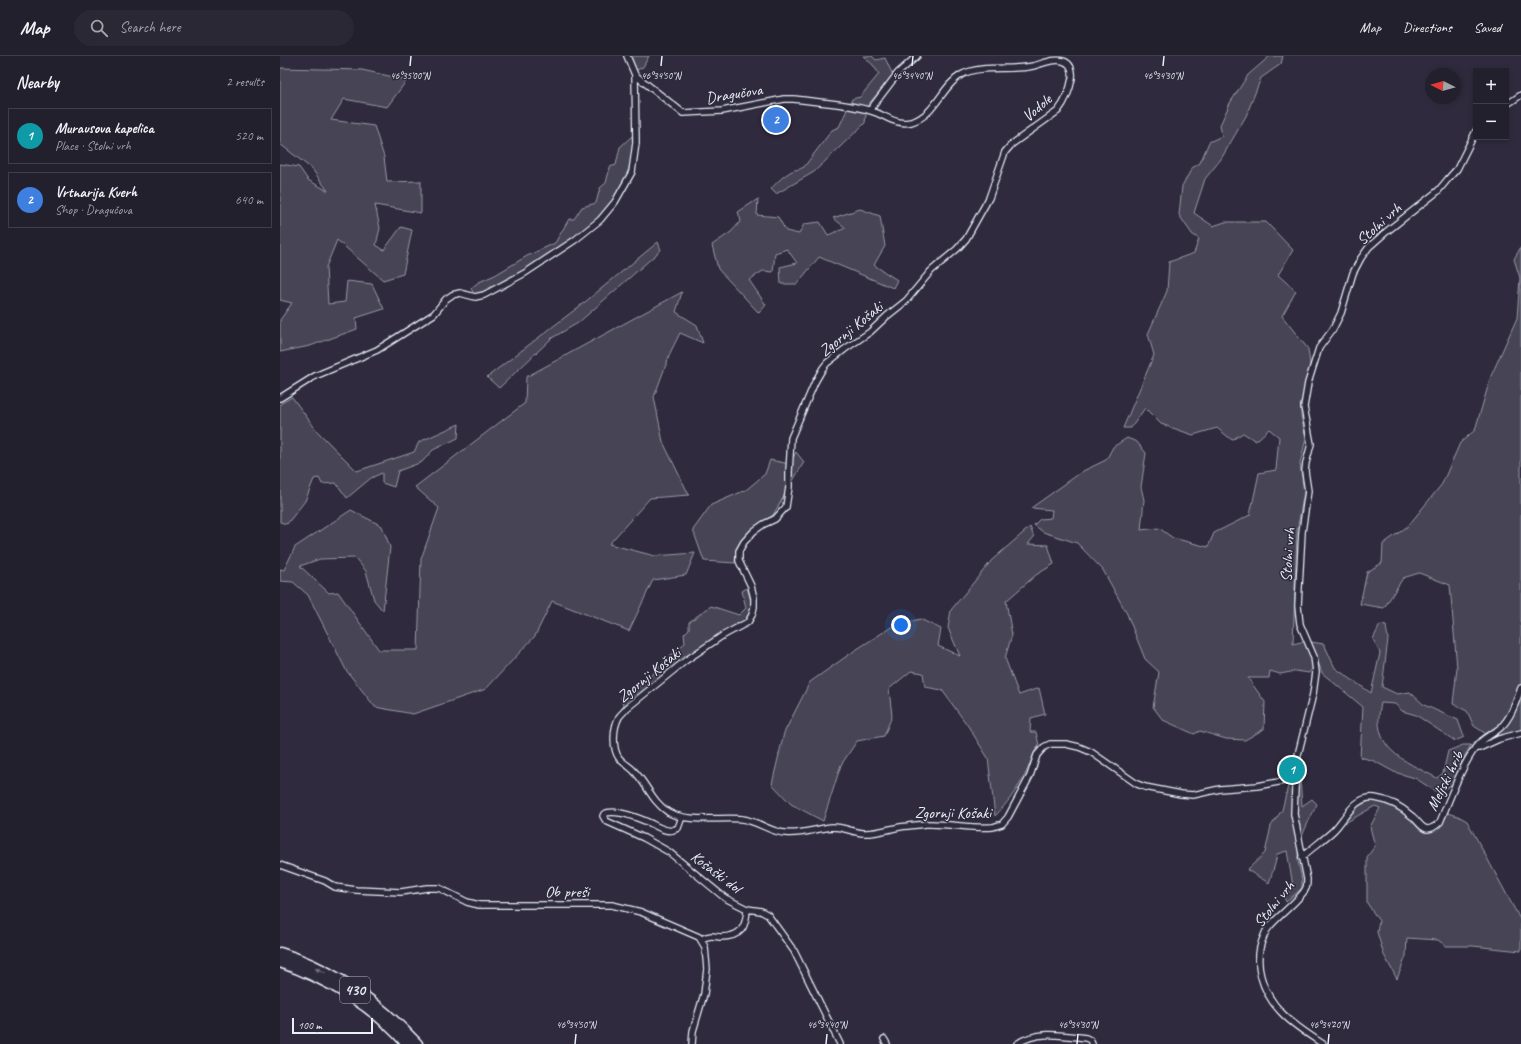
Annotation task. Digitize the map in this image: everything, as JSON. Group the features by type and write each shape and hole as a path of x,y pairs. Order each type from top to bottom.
{"highway":[{"name":"430","path":"280,953 302,961 329,974 356,991 378,1006 418,1044"},
{"name":"430","path":"280,962 324,981 366,1006 407,1044"}],"street":[{"name":"Dragučova","path":"627,56 635,75 683,113 722,111 784,99 805,100 870,110"},
{"path":"870,110 898,73 917,56"},
{"name":"Vodole","path":"870,110 894,122 912,122 922,118 935,105 957,78 971,71 1023,68 1055,60 1067,63 1072,72 1069,88 1063,105 1050,117 1012,144 1005,152 998,170"},
{"path":"280,398 315,376 377,350 431,316 446,299 452,295 460,294 475,297 484,295 525,273 575,240 600,220 615,202 632,172 636,143 635,75"},
{"path":"1508,104 1521,95"},
{"name":"Stolni vrh","path":"1322,1044 1296,1026 1280,1011 1268,994 1261,978 1258,966 1260,944 1268,928 1306,889 1307,879 1294,814 1296,762 1313,694 1316,672 1314,657 1300,624 1298,606 1302,532 1308,491 1305,471 1311,444 1304,408 1314,360 1319,348 1333,329 1341,313 1354,273 1361,258 1369,247 1398,221 1438,190 1456,169 1473,137"},
{"name":"Zgornji Košaki","path":"998,170 989,198 966,239 957,249 931,271 906,301 870,332 844,349 827,363 815,382 791,438 788,472 789,487 786,507 775,519 764,524 754,532 744,542 739,551 739,561 751,586 754,598 752,615 748,622 722,636 685,661 627,708 620,717 614,738 615,746 620,759 645,783 661,807 668,812 682,817 712,820 742,819 755,822 771,830 785,834 834,827 863,833 928,824 993,827 1002,824 1008,817 1030,776 1040,751 1044,747 1056,744 1079,747 1091,752 1125,777 1145,787 1181,794 1193,795 1220,789 1257,786 1295,779"},
{"name":"Meljski hrib","path":"1302,857 1334,830 1351,807 1364,800 1373,798 1386,801 1403,810 1424,827 1429,829 1436,826 1440,822 1456,785 1475,748 1482,740 1501,728 1508,718 1521,688"},
{"name":"Meljski hrib","path":"1475,748 1479,748 1499,739 1521,733"},
{"name":"Košaški dol","path":"682,817 678,828 673,830 664,829 644,821 616,813 608,812 603,816 606,821 644,838 669,852 725,898 747,909 766,914 779,930 802,968 819,1006 840,1044"},
{"name":"Ob preši","path":"280,866 325,881 335,887 356,890 401,892 427,888 439,888 467,902 479,905 612,905 641,912 702,939"},
{"path":"692,1044 693,1031 704,994 707,970 705,947 702,939 712,936 727,936 739,933 746,922 747,909"},
{"path":"1017,1044 1026,1038 1039,1035 1086,1038 1090,1040 1092,1044"}],"shaded area":[{"path":"631,56 649,56 643,67 637,70 635,69"},
{"path":"863,56 872,56 876,60 885,58 893,75 867,106 865,123 814,172 776,194 771,189 780,179 793,170 804,167 832,130 839,127 852,99 860,97 879,74 873,65"},
{"path":"1270,56 1283,56 1281,64 1261,78 1246,116 1221,159 1205,179 1194,213 1213,226 1225,222 1266,222 1293,250 1278,275 1296,291 1282,316 1308,349 1310,364 1301,405 1301,416 1306,438 1300,464 1304,492 1297,531 1293,644 1305,641 1312,657 1313,668 1309,673 1296,671 1280,674 1270,671 1269,678 1248,678 1265,702 1264,729 1245,740 1226,739 1200,731 1194,734 1163,720 1153,707 1159,672 1145,659 1127,614 1103,570 1077,543 1043,532 1034,525 1040,519 1051,518 1052,510 1031,508 1083,471 1106,460 1113,447 1127,438 1137,442 1146,453 1141,487 1144,500 1141,530 1159,528 1173,538 1208,547 1214,533 1250,515 1259,473 1276,470 1279,437 1269,429 1256,441 1243,433 1232,440 1217,428 1193,435 1161,424 1145,408 1131,428 1123,428 1154,355 1148,334 1167,291 1169,262 1194,253 1199,239 1192,234 1179,215 1182,186 1192,168 1200,163 1209,142 1222,136 1220,125 1230,103 1248,75"},
{"path":"280,68 362,70 407,80 387,107 344,99 331,120 374,126 384,157 387,182 421,181 421,213 375,205 380,228 376,245 384,250 401,227 412,230 403,274 383,280 337,240 326,267 328,304 345,302 347,281 372,284 384,309 356,318 357,329 310,346 280,352 280,320 292,303 280,300 280,164 299,167 308,180 328,191 312,169 280,144"},
{"path":"632,136 634,152 625,180 612,201 596,221 540,261 492,288 474,295 471,288 479,282 495,275 527,256 555,243 569,219 574,219 582,207 596,203 600,188 606,183 610,167 616,165 620,147"},
{"path":"758,199 757,215 778,217 786,231 799,234 804,224 820,222 828,235 846,228 833,218 860,209 880,216 885,246 874,265 897,280 893,288 819,257 797,284 781,284 780,267 797,263 787,249 775,253 773,272 763,271 749,280 766,305 759,313 718,269 712,245 731,232 741,221 738,212"},
{"path":"658,242 661,250 578,323 552,338 499,388 487,377 585,302"},
{"path":"1521,247 1521,735 1497,741 1474,726 1467,711 1453,704 1457,668 1450,585 1419,573 1403,578 1384,608 1360,604 1367,572 1382,563 1383,544 1408,526 1442,484 1460,443 1475,430 1491,376 1517,318 1520,278 1514,259"},
{"path":"682,292 676,312 697,325 703,343 680,333 671,351 654,397 663,442 689,495 650,498 609,544 655,556 695,553 686,575 653,580 629,631 552,601 535,636 486,689 413,714 375,707 346,670 308,595 293,582 280,581 280,569 284,570 295,547 351,510 382,526 390,547 383,611 374,600 366,571 355,558 320,559 300,566 329,593 338,592 379,650 418,650 421,559 439,508 415,487 525,403 526,377"},
{"path":"292,397 317,431 357,471 414,452 419,442 459,424 458,438 433,450 422,462 398,471 394,487 382,483 382,473 371,478 347,498 336,483 322,484 319,478 314,479 305,501 287,524 280,522 280,404"},
{"path":"796,452 804,462 773,515 741,540 736,549 735,563 704,561 693,530 711,505 746,490 765,474 770,460 790,464"},
{"path":"1030,527 1034,537 1028,544 1048,545 1054,564 1036,575 1006,601 1012,635 1005,658 1019,695 1039,688 1045,714 1031,718 1030,732 1036,732 1039,745 1023,779 1004,806 995,816 988,758 968,726 942,690 925,687 923,673 911,671 889,689 892,716 884,736 857,741 841,765 823,821 791,804 772,784 784,733 810,682 893,626 920,619 941,629 938,646 960,656 948,628 951,610 992,560"},
{"path":"747,588 751,604 748,618 692,653 623,706 621,697 639,686 685,643 684,634 689,629 689,622 711,606 739,615 746,608 742,591"},
{"path":"1380,625 1386,626 1388,639 1382,687 1397,694 1410,692 1424,705 1458,720 1464,737 1455,741 1416,715 1402,711 1395,704 1381,703 1379,719 1380,732 1385,742 1392,751 1401,758 1437,778 1443,773 1448,751 1463,745 1471,745 1462,761 1454,783 1438,793 1415,778 1394,772 1374,761 1360,757 1363,707 1322,673 1311,642 1324,644 1335,668 1371,693 1380,653 1373,639"},
{"path":"1300,778 1302,806 1312,799 1317,804 1300,842 1298,862 1302,879 1302,888 1286,902 1284,897 1293,886 1287,851 1277,854 1269,883 1247,870 1265,853 1271,826 1282,810 1288,786"},
{"path":"1372,800 1396,808 1429,831 1440,824 1448,813 1467,821 1521,921 1521,951 1473,946 1446,946 1438,940 1407,938 1406,956 1397,979 1384,955 1377,932 1379,921 1367,903 1367,857 1375,846 1370,827 1380,808 1375,806 1345,823 1344,820 1352,809"}],"place":[{"name":"Vrtnarija Kverh","path":"776,120"},
{"name":"Murausova kapelica","path":"1292,770"}]}
